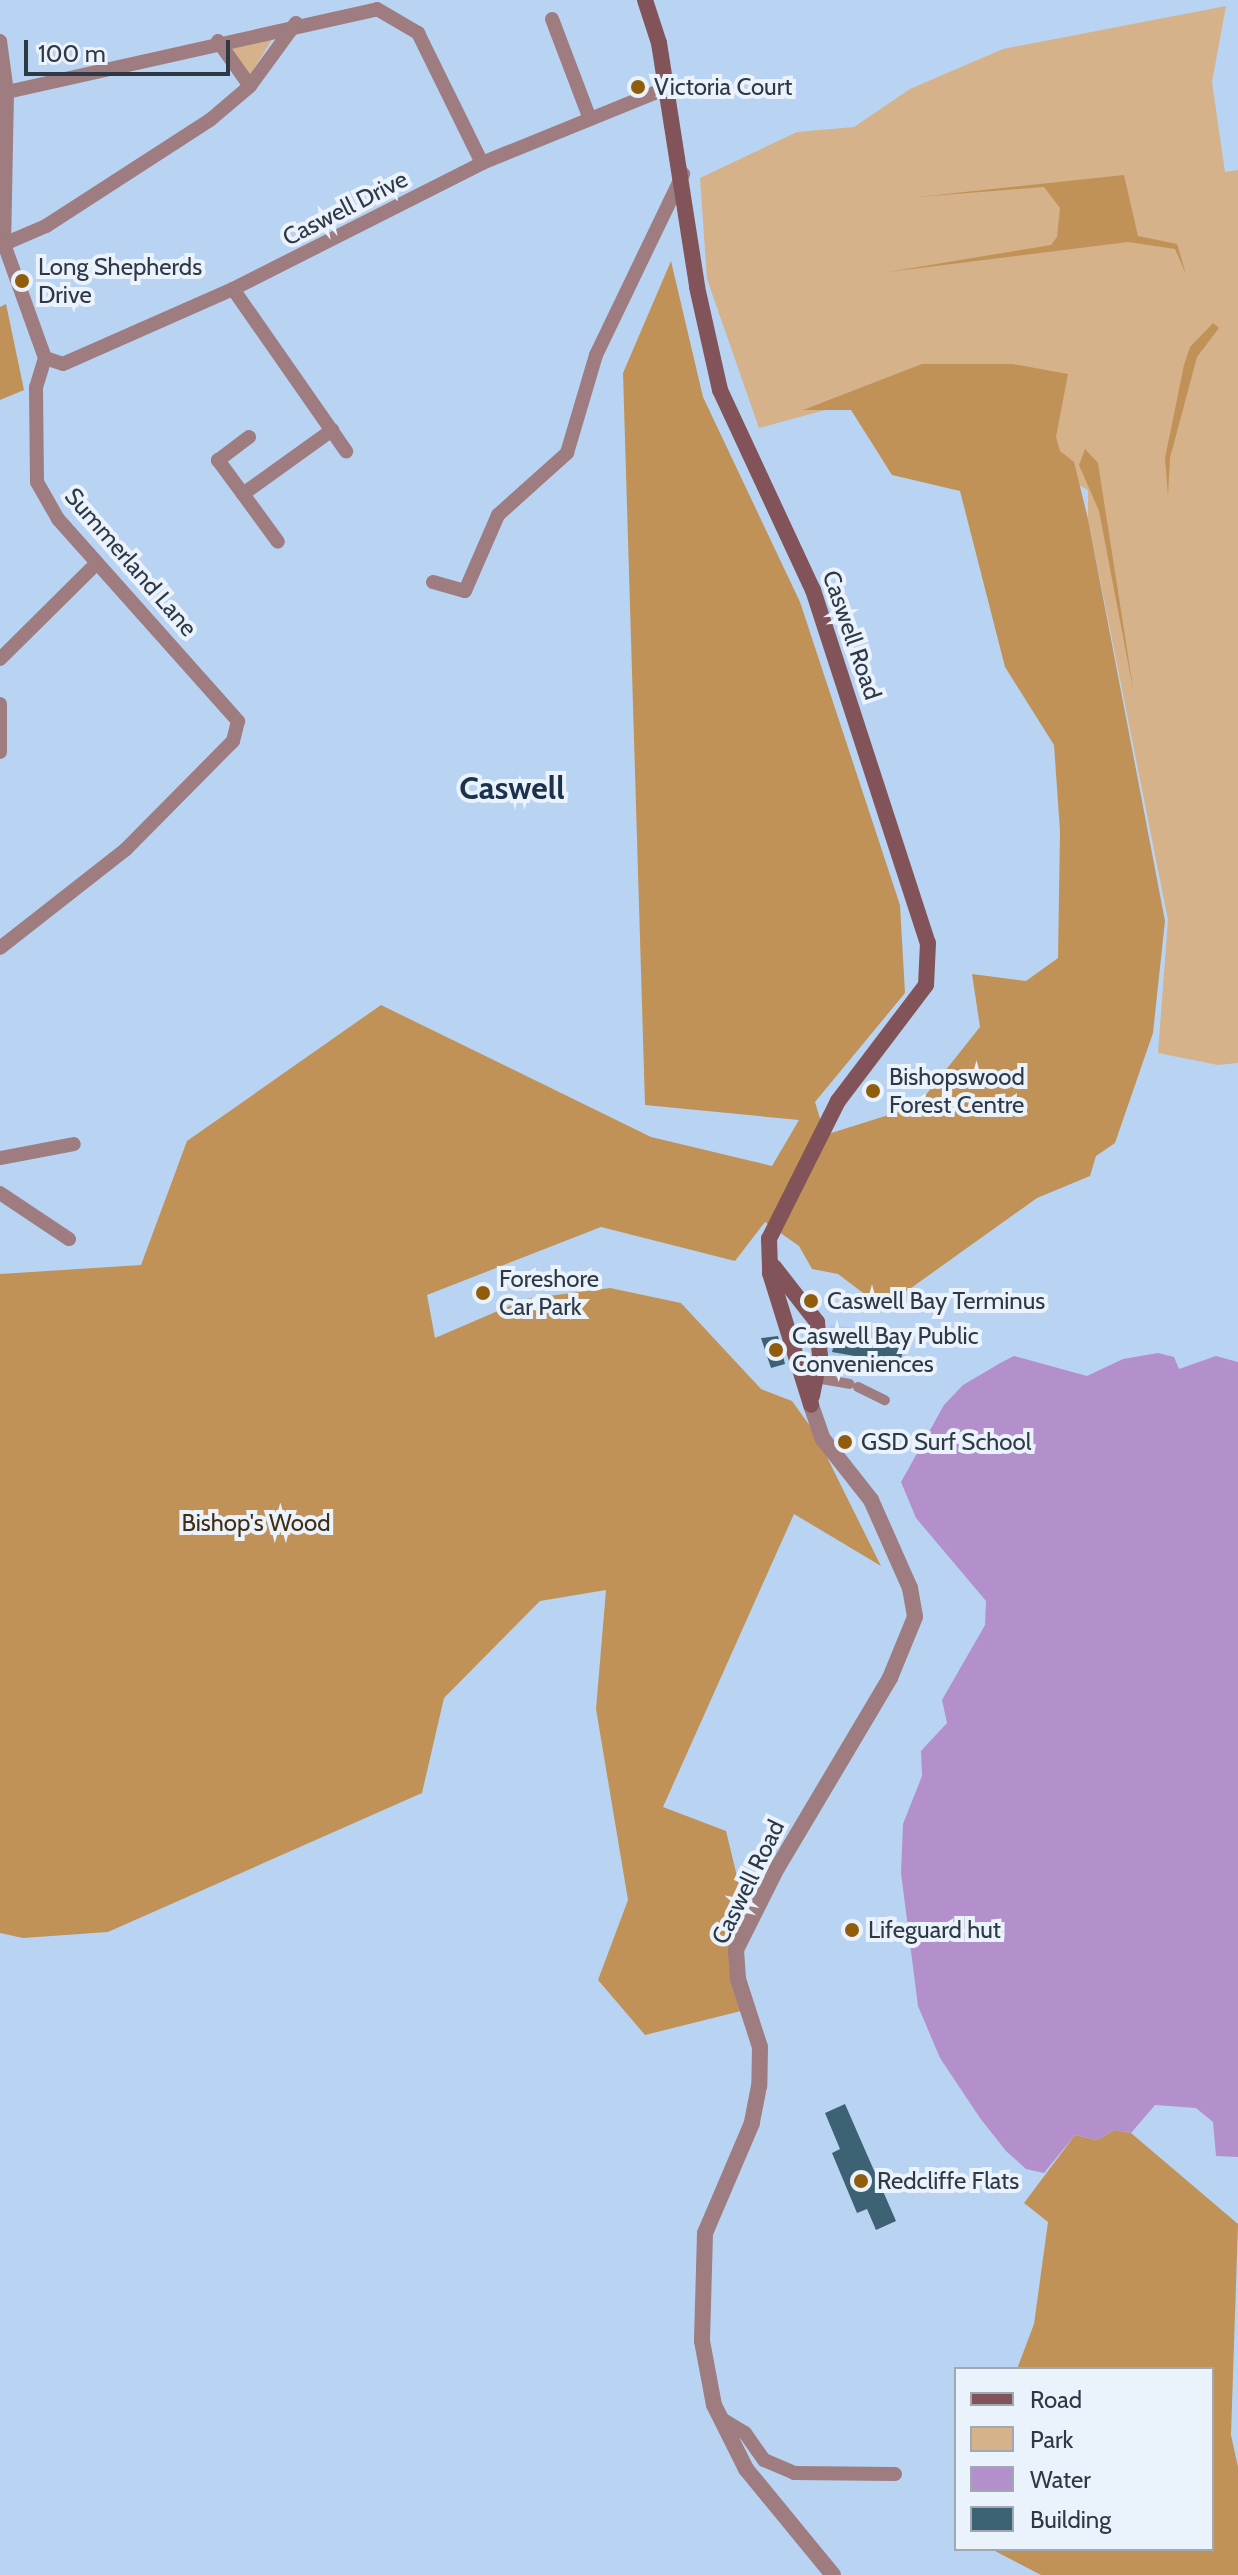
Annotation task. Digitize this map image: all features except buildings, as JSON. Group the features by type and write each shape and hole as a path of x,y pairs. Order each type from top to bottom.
{"main road":[{"name":"Caswell Road","path":"645,0 667,88 683,174 697,287 720,390 813,590 928,943 926,985 838,1101 774,1221 766,1252 811,1405"},
{"path":"766,1252 817,1322 816,1378 811,1405"}],"street":[{"path":"7,92 296,23 357,10 377,9 404,20 418,33 482,163"},
{"path":"552,19 590,119"},
{"path":"2,244 46,226 210,120 250,86 296,23"},
{"path":"0,41 7,92 2,244 45,358"},
{"path":"218,41 250,86"},
{"name":"Caswell Drive","path":"45,358 63,364 233,289 482,163 667,88"},
{"path":"433,582 465,591 498,515 567,453 596,355 683,174"},
{"path":"233,289 346,451"},
{"name":"Summerland Lane","path":"0,948 125,850 233,741 238,721 58,519 37,482 36,387 45,358"},
{"path":"243,494 332,430"},
{"path":"205,469 249,437"},
{"path":"218,460 278,542"},
{"path":"0,659 97,563"},
{"path":"0,704 0,752"},
{"path":"0,1158 74,1144"},
{"path":"0,1193 69,1239"},
{"path":"816,1378 853,1386 885,1400"},
{"name":"Caswell Road","path":"811,1405 823,1439 871,1500 910,1588 915,1617 884,1690 777,1868 736,1950 760,2066 752,2123 705,2233 702,2341 720,2418 746,2469 833,2575"},
{"path":"720,2418 745,2433 764,2460 794,2473 895,2474"}],"shaded area":[{"path":"830,1325 910,1334 902,1369 828,1354"}],"green space":[{"path":"1226,6 1212,82 1225,172 1238,170 1238,1063 1218,1065 1158,1053 1168,920 1088,519 1088,490 906,388 759,428 707,279 700,178 797,132 854,127 910,89 1003,49"},
{"path":"273,38 250,75 232,51 232,45"},
{"path":"1124,175 1138,236 1177,244 1186,274 1175,249 1128,242 888,272 1051,245 1057,237 1060,208 1044,187 918,197"},
{"name":"Bishop's Wood","path":"671,261 703,397 800,602 900,905 905,993 815,1102 825,1135 917,1106 980,1027 972,974 1026,981 1058,958 1060,831 1054,745 1005,667 960,491 892,475 851,410 803,410 922,364 1013,364 1068,374 1056,437 1060,451 1074,462 1088,519 1165,921 1153,1033 1115,1143 1096,1156 1090,1176 1037,1198 883,1308 838,1274 812,1269 799,1246 765,1222 735,1261 601,1227 427,1295 435,1338 526,1299 610,1288 681,1303 761,1389 792,1401 815,1433 881,1566 794,1514 663,1807 726,1831 745,1909 729,1965 741,2011 645,2035 598,1980 628,1900 596,1709 606,1590 540,1601 444,1698 422,1793 108,1932 23,1938 0,1933 0,1274 141,1265 187,1141 381,1005 651,1137 772,1166 799,1120 645,1105 623,373"},
{"path":"6,304 24,390 0,400 0,307"},
{"path":"1213,323 1219,328 1197,357 1170,458 1168,496 1165,458 1184,365 1190,347"},
{"path":"1085,449 1098,463 1134,694 1099,511 1079,465"},
{"path":"1115,2130 1131,2133 1238,2224 1231,2435 1238,2467 1238,2575 1041,2575 995,2551 1214,2551 1214,2367 1018,2367 1034,2324 1048,2222 1024,2203 1075,2135 1097,2140"}],"water":[{"path":"1158,1353 1174,1357 1179,1369 1216,1356 1238,1362 1238,2157 1216,2156 1213,2122 1196,2108 1155,2105 1131,2133 1115,2130 1097,2140 1075,2135 1044,2173 1026,2169 1006,2151 980,2118 940,2058 918,2006 901,1873 903,1824 922,1776 921,1751 947,1723 942,1700 985,1625 986,1601 916,1518 901,1482 944,1405 963,1385 1002,1362 1014,1356 1087,1376 1123,1359"}],"place":[{"name":"Victoria Court","path":"638,87"},
{"name":"Long Shepherds Drive","path":"22,281"},
{"name":"Bishopswood Forest Centre","path":"873,1091"},
{"name":"Foreshore Car Park","path":"483,1293"},
{"name":"Caswell Bay Terminus","path":"811,1301"},
{"name":"Caswell Bay Public Conveniences","path":"776,1350"},
{"name":"GSD Surf School","path":"845,1442"},
{"name":"Lifeguard hut","path":"852,1930"},
{"name":"Redcliffe Flats","path":"861,2181"}],"district":[{"name":"Caswell","path":"512,788"}]}
